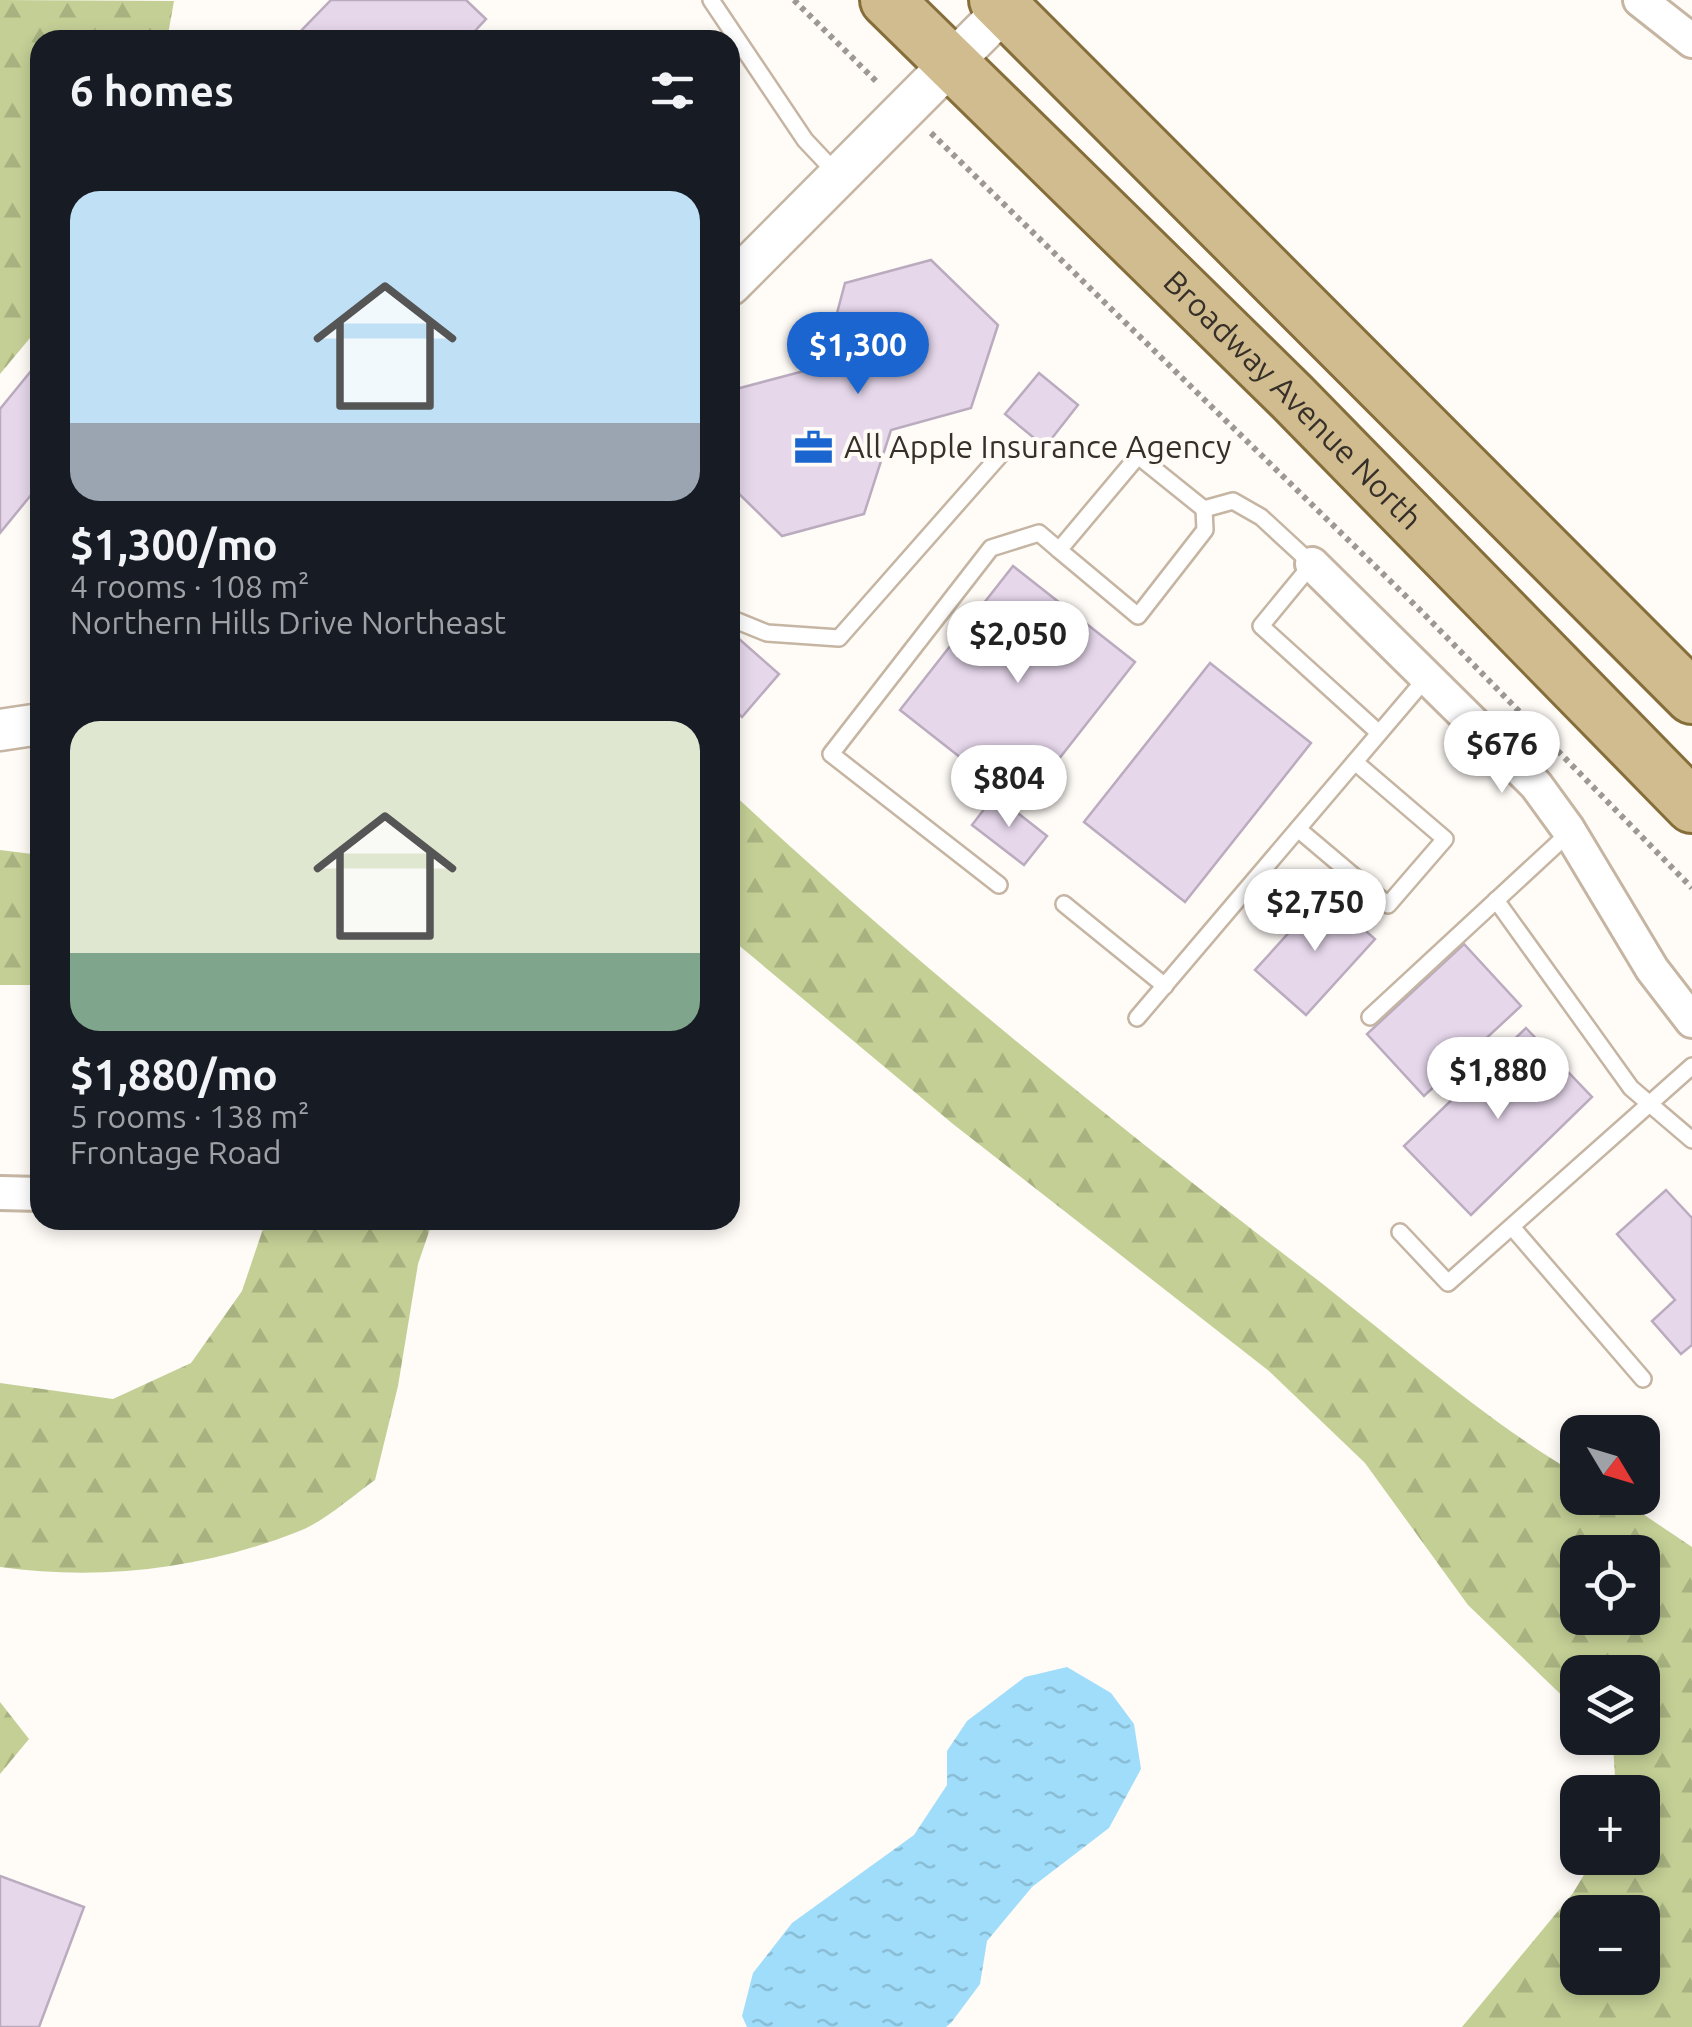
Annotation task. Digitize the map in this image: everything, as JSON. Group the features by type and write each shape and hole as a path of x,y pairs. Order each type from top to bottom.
{"main road":[{"name":"Broadway Avenue North","path":"887,0 1292,397 1692,806"},
{"path":"1001,4 1692,697"}],"street":[{"path":"1640,0 1692,41"},
{"path":"740,275 951,63 1001,4"},
{"path":"1312,564 1536,785 1570,832 1652,969 1690,1016"},
{"path":"0,730 30,726"},
{"path":"0,1193 30,1194"}],"lane":[{"path":"711,0 731,30"},
{"path":"740,43 805,140 839,176"},
{"path":"740,622 767,633 840,638 1002,453"},
{"path":"1060,550 1138,456 1204,509"},
{"path":"1204,509 1233,500 1261,517 1312,564 1262,626 1379,733"},
{"path":"999,884 831,754 990,548 1038,534 1138,616 1204,530 1204,509"},
{"path":"1138,1018 1427,677"},
{"path":"1298,829 1388,905 1445,839 1356,762"},
{"path":"1370,1016 1570,832"},
{"path":"1496,900 1630,1088 1653,1102 1692,1140"},
{"path":"1064,904 1165,986"},
{"path":"1400,1232 1448,1283 1692,1066"},
{"path":"1512,1228 1643,1378"}],"path":[{"path":"794,0 868,74"},
{"path":"939,140 1419,609 1692,888"}],"green space":[{"path":"0,0 174,1 169,30 30,30 30,338 0,374"},
{"path":"740,800 870,918 1088,1100 1476,1405 1560,1464 1560,1515 1644,1515 1692,1547 1692,2027 1462,2027 1560,1909 1560,1995 1660,1995 1660,1895 1571,1895 1584,1875 1660,1875 1660,1775 1615,1775 1614,1755 1660,1755 1660,1655 1560,1655 1560,1694 1468,1605 1365,1463 1269,1371 953,1124 740,946"},
{"path":"0,850 30,854 30,985 0,985"},
{"path":"263,1230 430,1230 418,1264 398,1386 375,1480 307,1528 225,1555 113,1572 0,1567 0,1383 113,1399 191,1363 242,1291"},
{"path":"0,1702 29,1739 0,1774"}],"water":[{"path":"1067,1667 1111,1693 1134,1724 1141,1769 1109,1828 1032,1887 987,1941 980,1984 951,2023 946,2027 747,2027 742,2016 753,1973 792,1923 914,1835 947,1785 947,1751 967,1721 1025,1677"}],"building":[{"path":"331,0 466,0 486,19 476,30 302,30"},
{"path":"931,260 998,325 971,408 891,430 864,514 782,536 740,495 740,388 823,366 845,283"},
{"path":"30,372 30,496 0,533 0,409"},
{"path":"1039,373 1078,405 1045,447 1005,414"},
{"path":"1013,566 1135,662 1022,806 900,710"},
{"path":"740,640 779,674 740,715"},
{"path":"1210,663 1311,743 1185,902 1084,822"},
{"path":"995,795 1047,836 1024,865 972,825"},
{"path":"1324,894 1375,939 1306,1015 1255,970"},
{"path":"1464,944 1521,1006 1424,1096 1367,1034"},
{"path":"1526,1028 1592,1097 1471,1215 1404,1146"},
{"path":"1666,1190 1692,1218 1692,1345 1681,1354 1652,1321 1675,1300 1617,1234"},
{"path":"0,1876 84,1907 39,2027 0,2027"}],"place":[{"name":"All Apple Insurance Agency","path":"814,447"}]}
